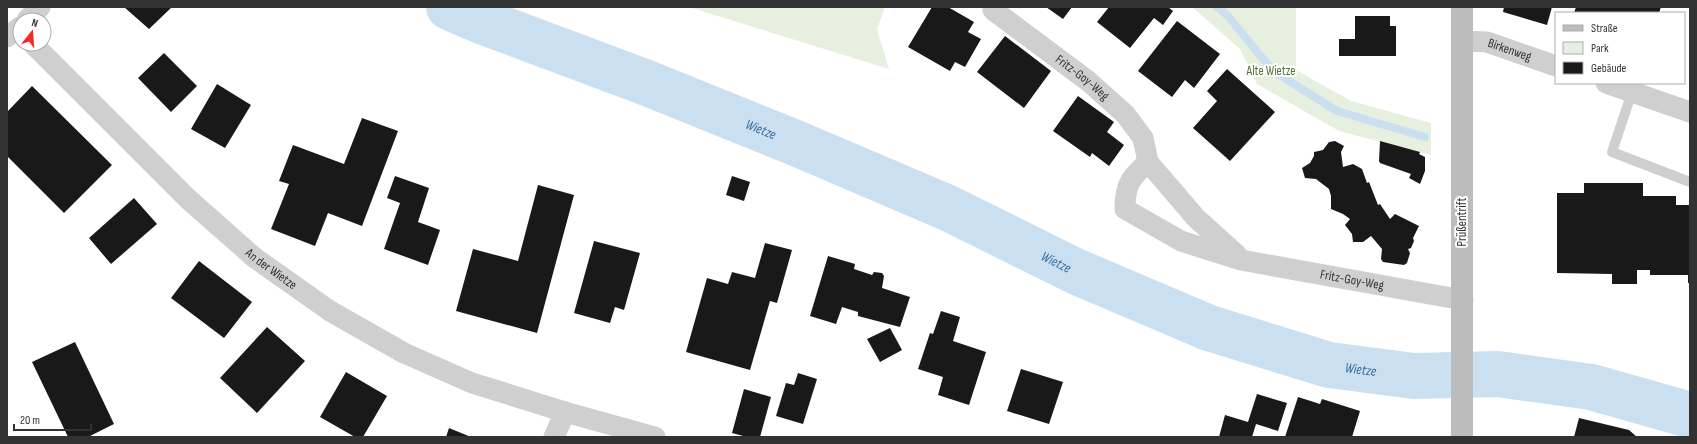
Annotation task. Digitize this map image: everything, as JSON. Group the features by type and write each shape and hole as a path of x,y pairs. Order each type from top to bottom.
{"main road":[{"name":"Prüßentrift","path":"1462,7 1462,437"}],"street":[{"name":"Fritz-Goy-Weg","path":"994,10 1088,81 1125,114 1143,138 1148,162 1196,218 1241,260"},
{"name":"Birkenweg","path":"1462,41 1487,42 1555,66"},
{"name":"An der Wietze","path":"41,52 199,208 255,258 330,311 410,356 472,383 565,412 655,437"},
{"path":"1609,84 1690,112"},
{"name":"Fritz-Goy-Weg","path":"1148,162 1134,175 1125,192 1125,209 1182,241 1241,260 1462,300"},
{"path":"554,437 565,412"}],"lane":[{"path":"1632,92 1612,152 1690,182"}],"green space":[{"path":"689,7 885,7 877,29 889,69"},
{"name":"Alte Wietze","path":"1192,7 1296,7 1296,70 1351,101 1431,123 1431,155 1339,131 1257,84 1240,49"}],"building":[{"path":"124,7 172,7 149,29"},
{"path":"932,7 948,7 974,22 968,32 981,39 965,67 955,62 950,71 908,47"},
{"path":"1046,7 1072,7 1063,19"},
{"path":"1109,7 1168,7 1173,11 1163,25 1154,18 1130,48 1097,22"},
{"path":"1504,7 1552,7 1547,25 1503,12"},
{"path":"1576,7 1661,7 1659,12 1574,12"},
{"path":"1355,16 1390,16 1390,26 1396,26 1396,56 1339,56 1339,39 1355,39"},
{"path":"1177,21 1220,54 1194,88 1185,80 1172,97 1138,71"},
{"path":"1005,36 1051,71 1024,108 977,72"},
{"path":"164,53 197,86 171,112 138,78"},
{"path":"1227,69 1275,112 1230,161 1193,128 1217,101 1207,91"},
{"path":"217,84 251,105 225,148 191,129"},
{"path":"32,86 112,165 64,213 7,156 7,112"},
{"path":"1078,96 1114,122 1107,132 1124,145 1109,166 1092,153 1090,157 1053,131"},
{"path":"362,118 398,131 362,226 328,213 315,246 271,229 289,184 279,181 293,145 344,164"},
{"path":"1335,141 1344,146 1341,152 1343,167 1353,164 1362,169 1378,205 1380,204 1390,219 1395,214 1419,226 1413,238 1414,241 1411,248 1408,249 1410,253 1407,263 1404,265 1383,262 1381,259 1382,249 1371,236 1363,242 1353,242 1352,234 1345,225 1350,219 1331,209 1331,196 1329,189 1316,179 1305,178 1302,168 1310,163 1314,156 1314,152 1323,150 1329,142"},
{"path":"1380,141 1420,152 1419,154 1425,157 1425,171 1420,184 1409,178 1411,174 1380,163"},
{"path":"395,176 429,188 418,222 440,230 428,265 384,249 400,203 387,198"},
{"path":"732,176 750,182 744,201 726,195"},
{"path":"1584,183 1643,183 1643,196 1676,196 1676,205 1690,205 1690,283 1688,283 1688,275 1650,275 1650,270 1637,270 1637,284 1612,284 1612,274 1557,273 1557,193 1584,193"},
{"path":"538,185 574,195 537,333 456,311 473,249 518,261"},
{"path":"134,198 157,224 111,264 89,238"},
{"path":"594,241 640,253 624,310 615,307 610,323 574,313"},
{"path":"765,243 792,250 777,303 770,301 750,370 686,352 707,278 728,284 732,272 755,278"},
{"path":"828,256 855,264 854,269 872,275 874,272 882,273 884,276 882,288 910,297 900,327 858,316 858,312 842,307 836,324 810,316"},
{"path":"199,261 252,302 224,338 171,298"},
{"path":"941,311 960,317 953,341 986,352 969,405 938,395 943,377 918,369 930,333 933,334"},
{"path":"267,327 305,361 257,413 220,378"},
{"path":"890,328 902,350 880,362 867,339"},
{"path":"75,342 114,424 88,437 68,437 32,362"},
{"path":"1021,369 1063,382 1049,424 1007,411"},
{"path":"346,372 387,396 363,437 355,437 320,417"},
{"path":"798,373 817,379 803,424 776,416 786,383 794,385"},
{"path":"744,389 771,397 760,437 747,437 732,433"},
{"path":"1257,394 1287,403 1278,431 1256,424 1252,437 1219,437 1225,415 1248,422"},
{"path":"1298,397 1320,404 1322,399 1360,411 1352,437 1285,437"},
{"path":"1579,418 1629,430 1637,437 1574,437"},
{"path":"449,428 471,437 446,437"}],"waterway":[{"name":"Wietze","path":"449,7 484,22 647,83 798,144 948,208 1075,271 1209,328 1329,365 1414,376 1498,374 1591,387 1690,415"},
{"name":"Alte Wietze","path":"1217,7 1228,16 1273,71 1337,111 1425,137"}]}
